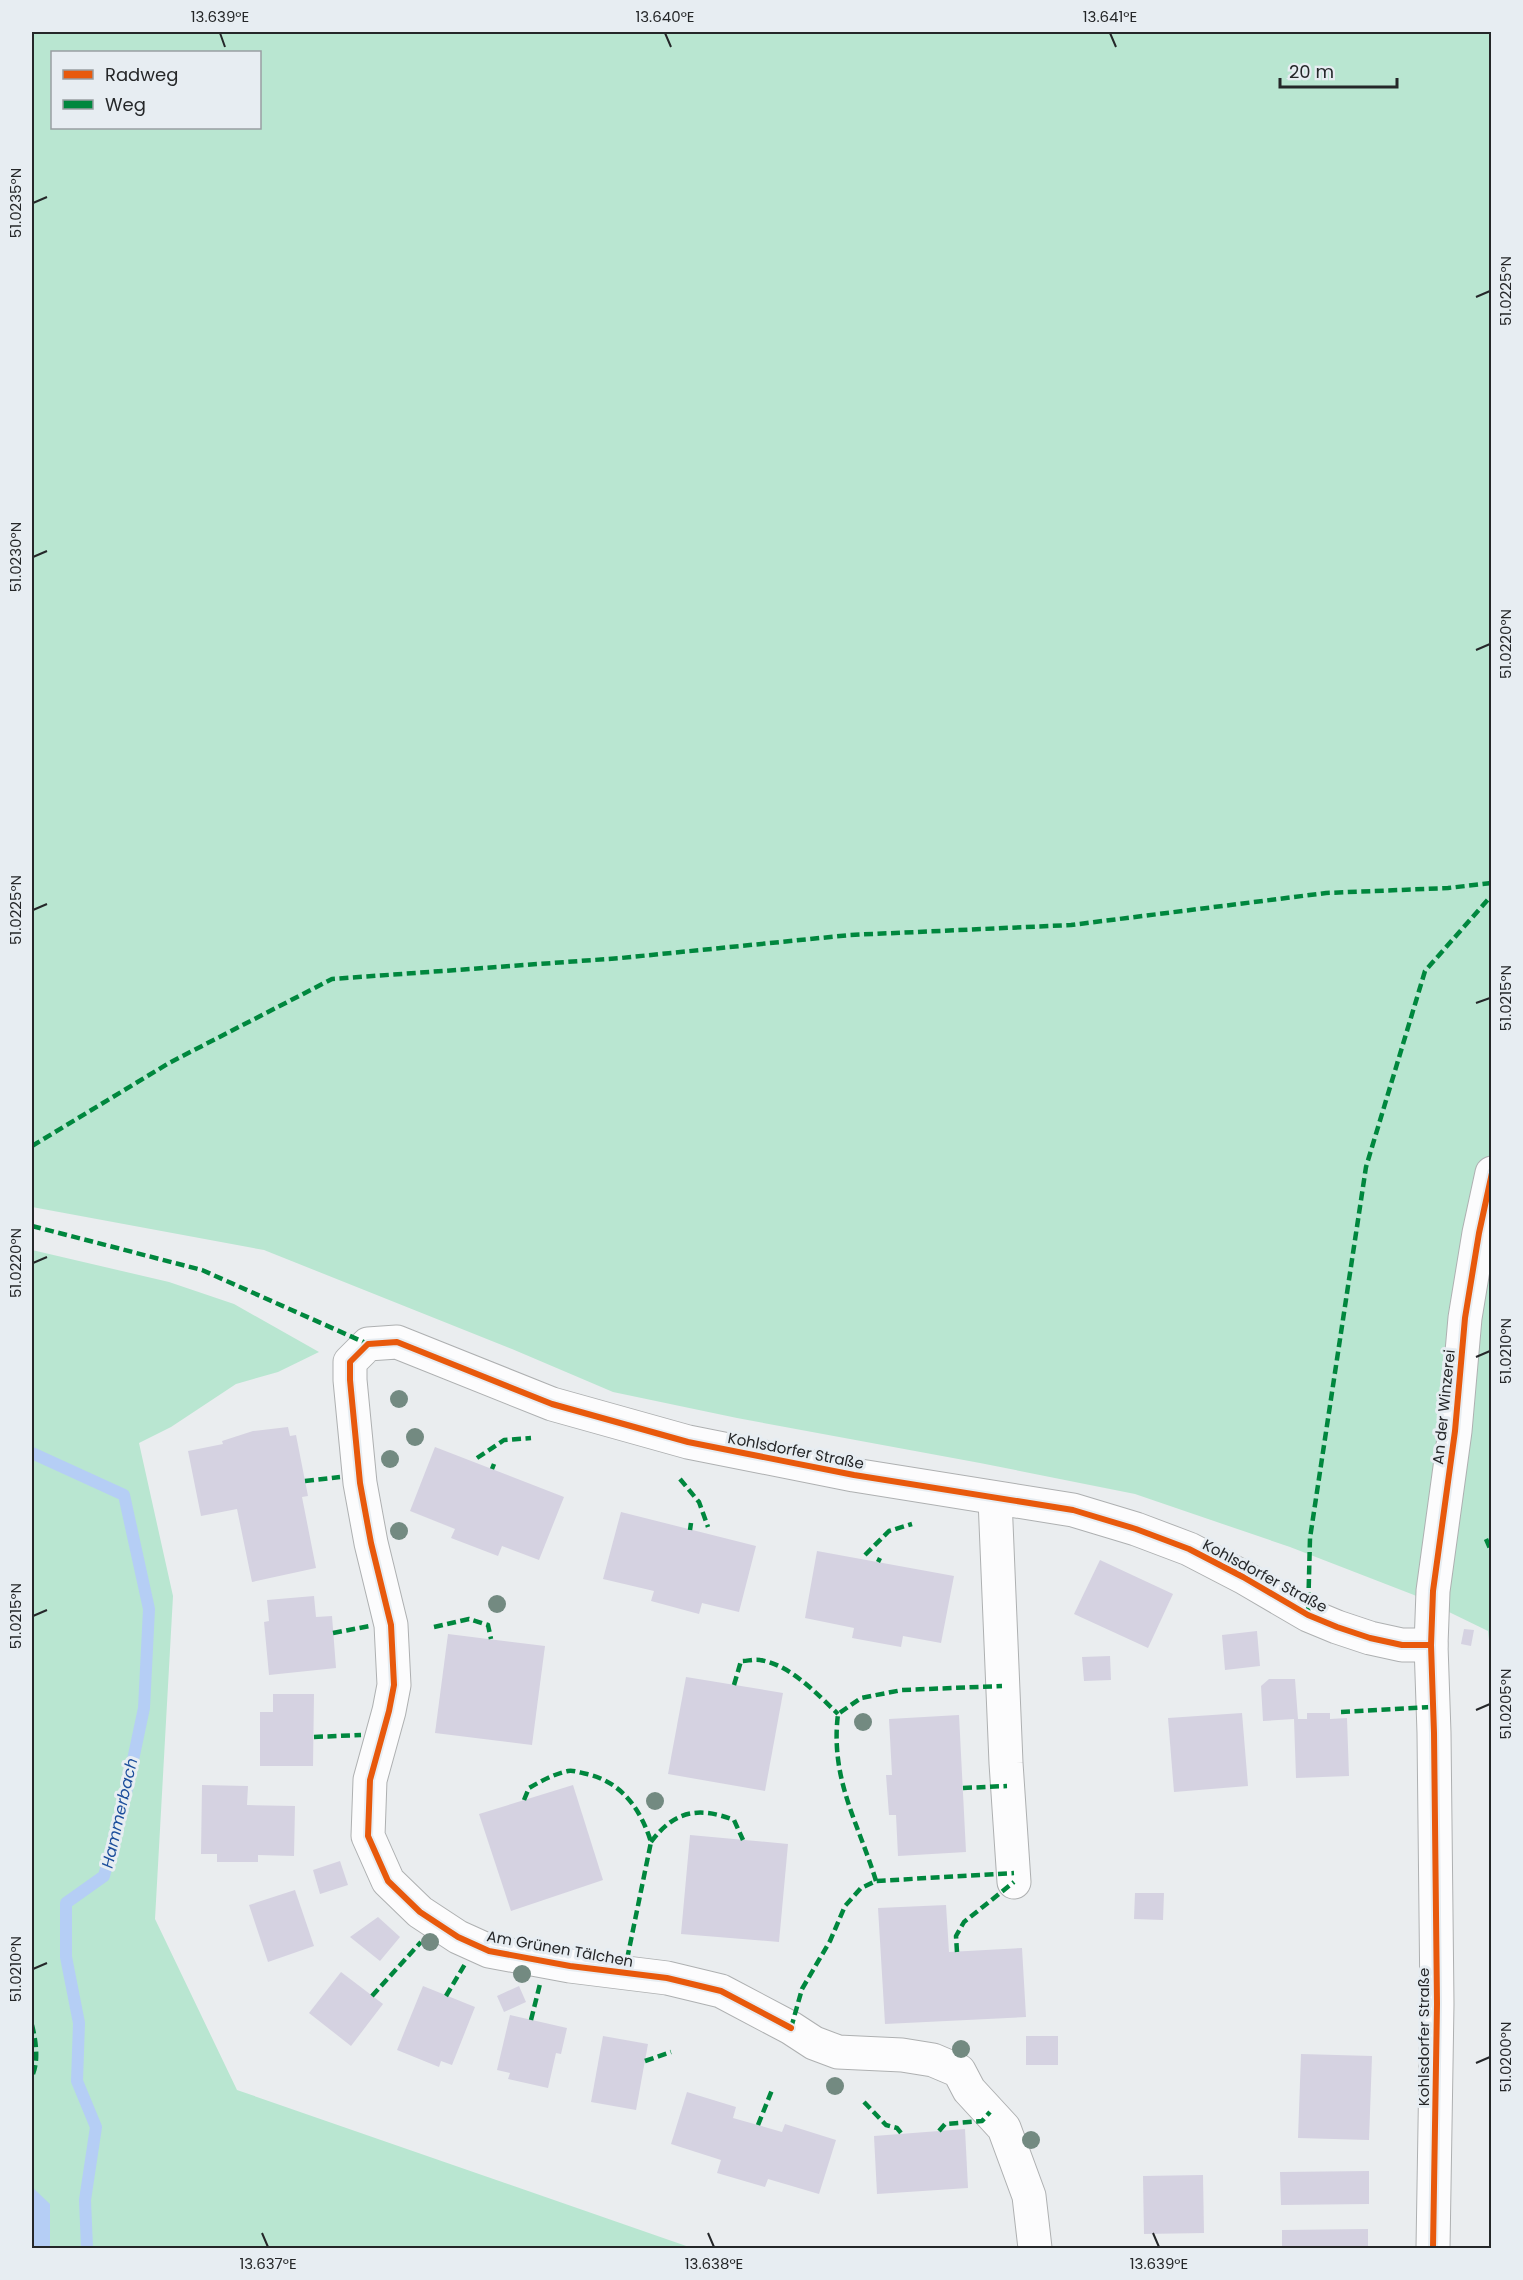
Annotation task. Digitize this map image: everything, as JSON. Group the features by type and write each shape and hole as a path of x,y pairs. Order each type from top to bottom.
{"street":[{"name":"An der Winzerei","path":"1431,1645 1433,1591 1455,1431 1465,1318 1491,1173"},
{"name":"Kohlsdorfer Straße","path":"368,1344 397,1342 552,1404 688,1443 813,1468 1073,1510 1136,1529 1189,1549 1308,1615 1370,1638 1402,1645 1431,1645 1437,2004 1433,2248"},
{"name":"Am Grünen Tälchen","path":"368,1344 350,1362 350,1380 360,1483 371,1543 391,1624 394,1685 370,1780 368,1836 388,1881 420,1912 458,1937 489,1951 570,1966 667,1978 720,1991 791,2028 814,2043 838,2052 902,2055 933,2060 959,2071 969,2090 1004,2128 1029,2196 1035,2248"},
{"path":"994,1499 1005,1752 1014,1882"}],"green space":[{"path":"32,32 1491,32 1491,1659 1488,1631 1414,1595 1290,1547 1135,1494 613,1392 264,1250 32,1207"},
{"path":"32,1250 169,1282 234,1304 319,1352 278,1372 236,1384 171,1427 139,1443 173,1596 155,1919 237,2090 692,2248 32,2248"}],"water":[{"path":"32,2187 50,2204 50,2248 32,2248"}],"building":[{"path":"288,1427 290,1436 296,1435 308,1496 302,1497 316,1568 252,1582 237,1509 201,1516 188,1451 223,1444 222,1441 253,1431"},
{"path":"435,1447 564,1497 539,1560 502,1546 498,1556 451,1538 455,1529 410,1511"},
{"path":"621,1512 756,1546 739,1612 702,1603 699,1614 651,1601 654,1591 603,1579"},
{"path":"817,1551 954,1576 941,1643 903,1636 901,1647 852,1638 854,1628 805,1618"},
{"path":"1100,1560 1173,1594 1148,1648 1074,1614"},
{"path":"314,1596 316,1617 332,1616 336,1668 269,1675 264,1622 269,1621 267,1600"},
{"path":"1464,1629 1474,1630 1471,1646 1461,1644"},
{"path":"1257,1631 1260,1666 1225,1670 1222,1635"},
{"path":"448,1634 545,1646 532,1745 435,1733"},
{"path":"1110,1656 1111,1680 1084,1681 1082,1657"},
{"path":"686,1677 783,1693 765,1791 668,1774"},
{"path":"1269,1679 1295,1679 1298,1719 1307,1719 1307,1713 1330,1713 1330,1719 1347,1718 1349,1776 1296,1778 1294,1719 1263,1721 1261,1686"},
{"path":"273,1694 314,1694 313,1766 260,1766 260,1712 273,1712"},
{"path":"1242,1713 1248,1786 1174,1792 1168,1718"},
{"path":"959,1715 966,1852 898,1856 896,1815 889,1815 886,1775 892,1775 889,1719"},
{"path":"202,1785 248,1786 247,1805 295,1806 294,1856 258,1855 258,1862 217,1862 217,1854 201,1854"},
{"path":"573,1785 603,1880 511,1911 479,1814"},
{"path":"690,1835 788,1844 779,1942 681,1934"},
{"path":"340,1861 348,1885 320,1894 313,1870"},
{"path":"295,1890 314,1946 268,1962 249,1905"},
{"path":"1135,1893 1164,1893 1163,1920 1134,1919"},
{"path":"946,1905 949,1952 1022,1948 1026,2017 885,2024 878,1908"},
{"path":"378,1917 400,1937 380,1961 350,1937"},
{"path":"341,1972 383,2004 351,2046 309,2013"},
{"path":"423,1986 475,2007 452,2065 441,2061 439,2067 397,2050"},
{"path":"519,1986 526,2002 504,2012 497,1996"},
{"path":"510,2015 567,2028 561,2054 556,2053 548,2088 508,2079 510,2073 497,2070"},
{"path":"603,2036 648,2044 636,2110 591,2102"},
{"path":"1026,2036 1058,2036 1058,2065 1026,2065"},
{"path":"1301,2054 1372,2056 1369,2140 1298,2138"},
{"path":"687,2092 736,2107 733,2118 782,2132 785,2124 836,2140 819,2194 768,2179 765,2187 717,2173 721,2160 671,2144"},
{"path":"965,2129 968,2188 877,2194 874,2136"},
{"path":"1369,2171 1369,2204 1281,2205 1280,2172"},
{"path":"1203,2175 1204,2233 1144,2234 1143,2176"},
{"path":"1368,2229 1368,2248 1282,2248 1282,2230"}],"waterway":[{"name":"Hammerbach","path":"32,1453 124,1495 149,1609 144,1708 126,1793 104,1876 66,1903 66,1957 79,2023 77,2081 96,2127 85,2200 87,2248"}],"marked path":[{"path":"32,1146 169,1063 332,979 621,958 850,935 1071,925 1326,893 1448,888 1492,883"},
{"path":"1308,1615 1310,1538 1366,1167 1425,971 1492,895"},
{"path":"32,1226 202,1270 368,1344"},
{"path":"477,1458 504,1440 531,1438"},
{"path":"492,1469 494,1464"},
{"path":"305,1481 340,1477"},
{"path":"680,1479 699,1502 708,1527"},
{"path":"690,1530 691,1523"},
{"path":"865,1555 889,1531 912,1524"},
{"path":"1486,1539 1492,1553"},
{"path":"878,1562 880,1558"},
{"path":"434,1627 469,1619 488,1625 491,1639"},
{"path":"333,1633 370,1626"},
{"path":"734,1685 741,1661 758,1660 771,1663 803,1681 838,1714"},
{"path":"876,1881 842,1780 838,1759 838,1714 861,1698 902,1690 1002,1686"},
{"path":"1341,1712 1433,1707"},
{"path":"314,1737 361,1735"},
{"path":"524,1800 529,1788 534,1785 558,1774 575,1771 599,1778 620,1791 642,1819 651,1842 624,1974"},
{"path":"963,1788 1007,1786"},
{"path":"651,1842 678,1818 698,1813 709,1813 734,1820 743,1840"},
{"path":"791,2028 802,1989 830,1941 845,1906 861,1888 876,1881 1014,1873"},
{"path":"957,1952 956,1936 964,1922 1014,1882"},
{"path":"372,1996 421,1942"},
{"path":"446,1996 465,1964"},
{"path":"531,2020 540,1984"},
{"path":"32,2025 36,2044 32,2076"},
{"path":"645,2061 671,2052"},
{"path":"758,2125 772,2090"},
{"path":"864,2102 886,2125 897,2128 901,2133"},
{"path":"939,2131 945,2124 982,2121 990,2112"}],"cycle path":[{"path":"1433,2248 1437,2004 1431,1645 1433,1591 1455,1431 1465,1318 1492,1173"},
{"path":"791,2028 721,1991 667,1978 570,1966 489,1951 458,1937 420,1912 388,1881 368,1836 370,1780 394,1685 391,1625 371,1543 360,1483 350,1380 350,1362 368,1344 397,1342 552,1404 688,1442 854,1475 1073,1510 1136,1529 1189,1549 1308,1615 1337,1627 1402,1645 1431,1645"}]}
